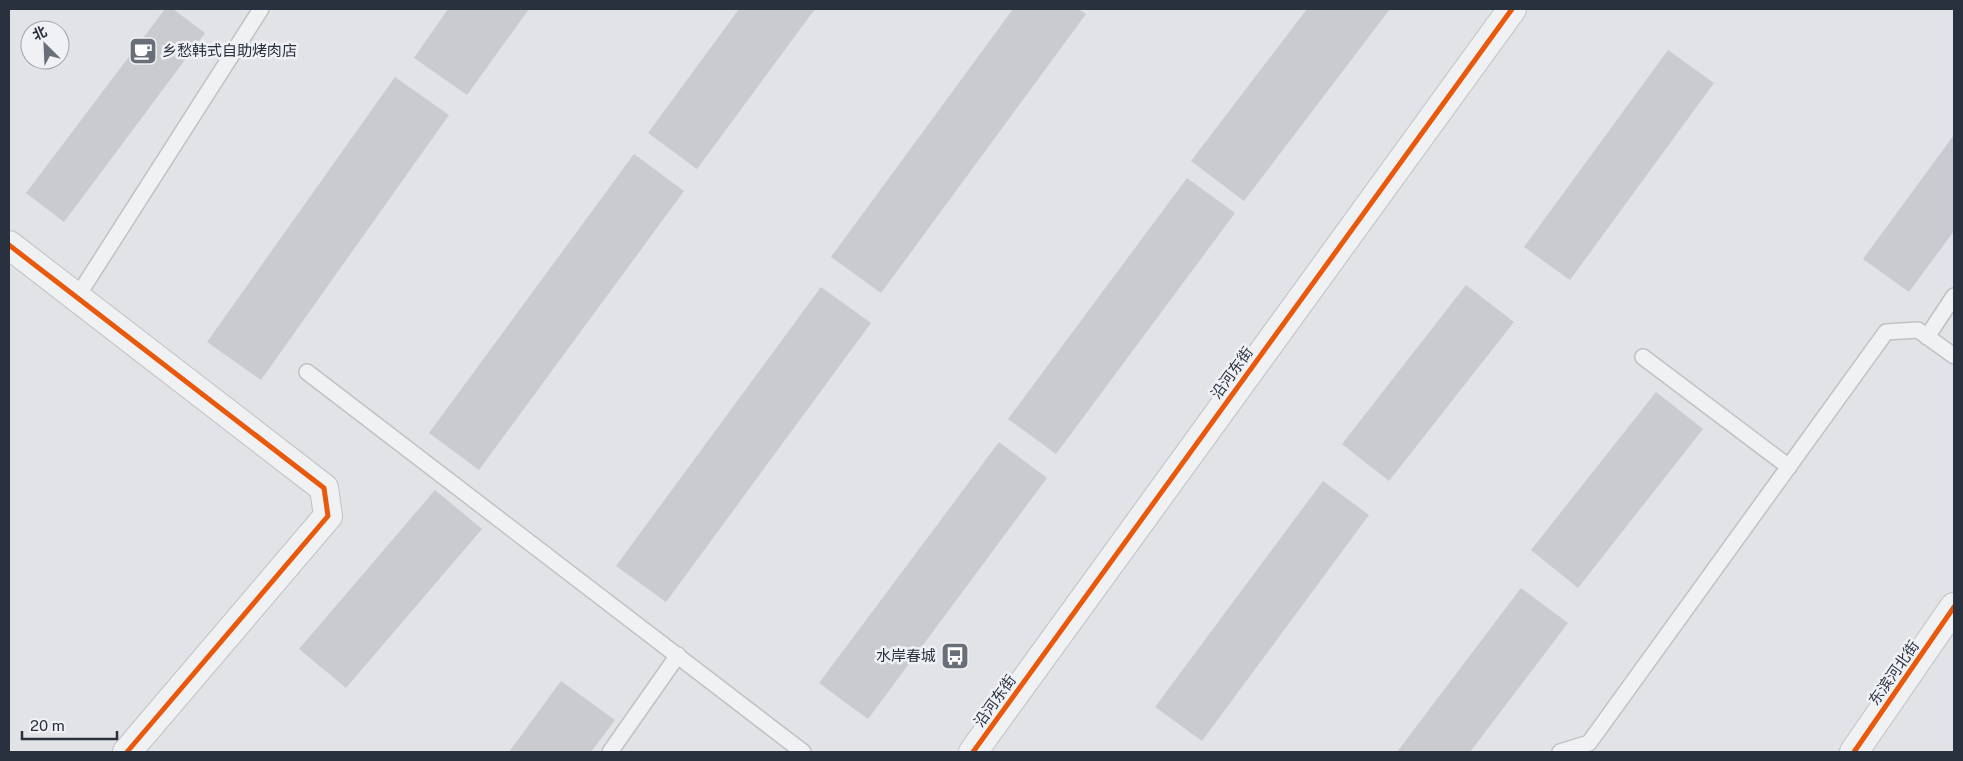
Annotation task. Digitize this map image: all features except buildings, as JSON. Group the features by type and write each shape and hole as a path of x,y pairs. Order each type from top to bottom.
{"street":[{"name":"沿河东街","path":"973,752 1512,9"},
{"path":"9,245 324,488 328,516 127,752"},
{"name":"东滨河北街","path":"1854,752 1954,607"}],"lane":[{"path":"76,297 261,9"},
{"path":"1927,336 1954,296"},
{"path":"1560,752 1589,743 1886,332 1918,330 1954,356"},
{"path":"1643,357 1789,467"},
{"path":"306,372 803,752"},
{"path":"610,752 678,655"}],"cycle path":[{"path":"973,752 1512,9"},
{"path":"9,245 324,488 328,516 127,752"},
{"path":"1854,752 1954,607"}],"place":[{"name":"乡愁韩式自助烤肉店","path":"143,51"},
{"name":"水岸春城","path":"955,656"}]}
